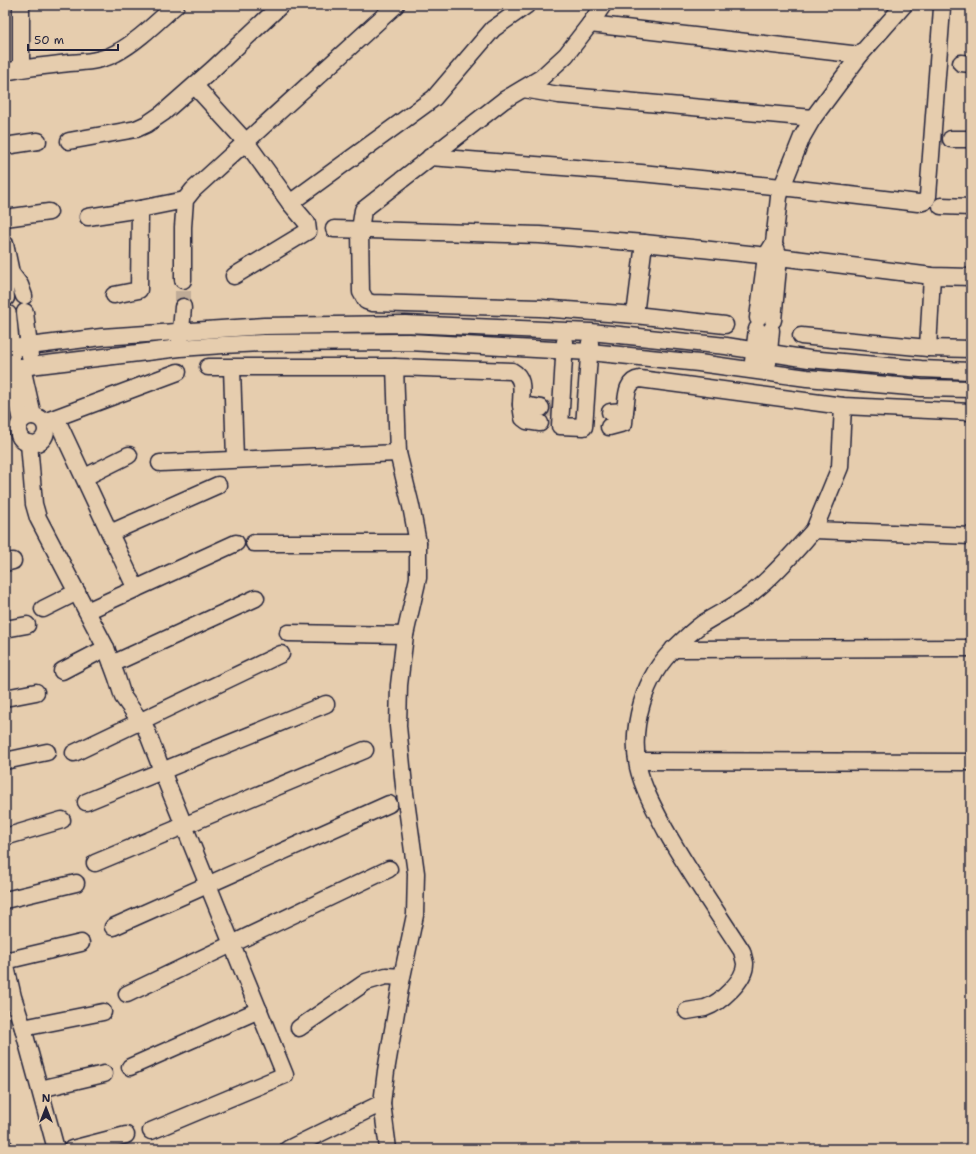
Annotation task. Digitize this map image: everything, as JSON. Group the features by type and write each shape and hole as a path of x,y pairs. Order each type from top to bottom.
{"street":[{"path":"21,5 21,68"},
{"path":"5,72 21,68 94,61 107,58 116,54 130,44 176,5"},
{"path":"69,141 136,129 147,124 163,113 195,86 281,5"},
{"path":"88,217 185,200 194,190 396,5"},
{"path":"290,203 434,98 493,29 526,5"},
{"path":"603,5 566,54 541,78 504,100 363,210 360,230 361,292 366,301 372,303 540,308 635,315 725,324"},
{"path":"759,372 779,197 782,187 802,137 812,118 860,55 904,5"},
{"path":"430,157 482,162 568,167 782,187 918,203 926,200 928,196 942,8 940,5"},
{"path":"590,24 860,55"},
{"path":"195,86 246,142 290,203 307,223 308,231 234,276"},
{"path":"523,89 558,95 812,118"},
{"path":"951,138 971,139"},
{"path":"5,146 38,141"},
{"path":"183,280 183,227 185,200"},
{"path":"941,206 971,206"},
{"path":"114,295 139,290 140,209"},
{"path":"5,218 49,212"},
{"path":"334,229 540,235 773,252 932,276 971,277"},
{"path":"635,315 644,243"},
{"path":"5,244 11,273 20,285 29,346 16,368"},
{"path":"6,298 5,287 11,273"},
{"path":"928,348 932,276"},
{"path":"180,348 183,307"},
{"path":"8,314 8,349 39,419 46,428 44,436 38,442 29,443 22,439 19,435 19,426 39,419 178,372"},
{"path":"8,349 102,338 264,326 406,324 591,332 809,359 921,369 971,371"},
{"path":"551,417 565,351 566,331"},
{"path":"591,332 590,352 602,418"},
{"path":"801,336 928,348 971,349"},
{"path":"16,368 180,348 263,343 409,342 590,352 699,363 806,378 921,388 971,389"},
{"path":"208,367 395,367 512,371 518,374 521,382 521,405 523,418 527,421 551,417 602,418 628,389 631,382 640,379 843,406 971,412"},
{"path":"388,1149 382,1103 402,977 415,915 416,874 404,786 398,726 399,685 405,635 418,578 418,543 398,453 395,367"},
{"path":"232,368 235,459"},
{"path":"921,369 921,388"},
{"path":"686,1011 706,1007 719,1000 734,988 741,976 745,964 742,951 677,850 651,803 638,768 636,738 644,698 654,672 674,649 701,625 753,592 783,565 814,530 840,467 843,406"},
{"path":"39,419 85,477 136,589"},
{"path":"29,443 34,504 38,518 106,648 123,697 146,729 285,1075 151,1131"},
{"path":"160,463 398,453"},
{"path":"85,477 129,455"},
{"path":"110,533 218,485"},
{"path":"814,530 971,536"},
{"path":"87,611 236,543"},
{"path":"254,543 418,543"},
{"path":"43,609 77,592"},
{"path":"112,664 256,598"},
{"path":"5,629 27,625"},
{"path":"288,633 405,635"},
{"path":"62,671 106,648"},
{"path":"674,649 971,648"},
{"path":"74,753 281,654"},
{"path":"5,698 36,692"},
{"path":"86,802 326,704"},
{"path":"96,863 365,750"},
{"path":"5,761 47,752"},
{"path":"638,761 971,762"},
{"path":"113,927 389,804"},
{"path":"5,837 62,820"},
{"path":"127,994 389,869"},
{"path":"5,900 76,883"},
{"path":"56,1149 22,1028 9,998 5,962 82,943"},
{"path":"299,1028 366,982 386,976 402,977"},
{"path":"5,1012 9,998"},
{"path":"130,1067 259,1010"},
{"path":"22,1028 103,1012"},
{"path":"40,1089 104,1074"},
{"path":"288,1149 382,1103"},
{"path":"72,1149 126,1135"}],"tunnel":[{"path":"183,280 183,307"},
{"path":"541,408 553,409"}]}
